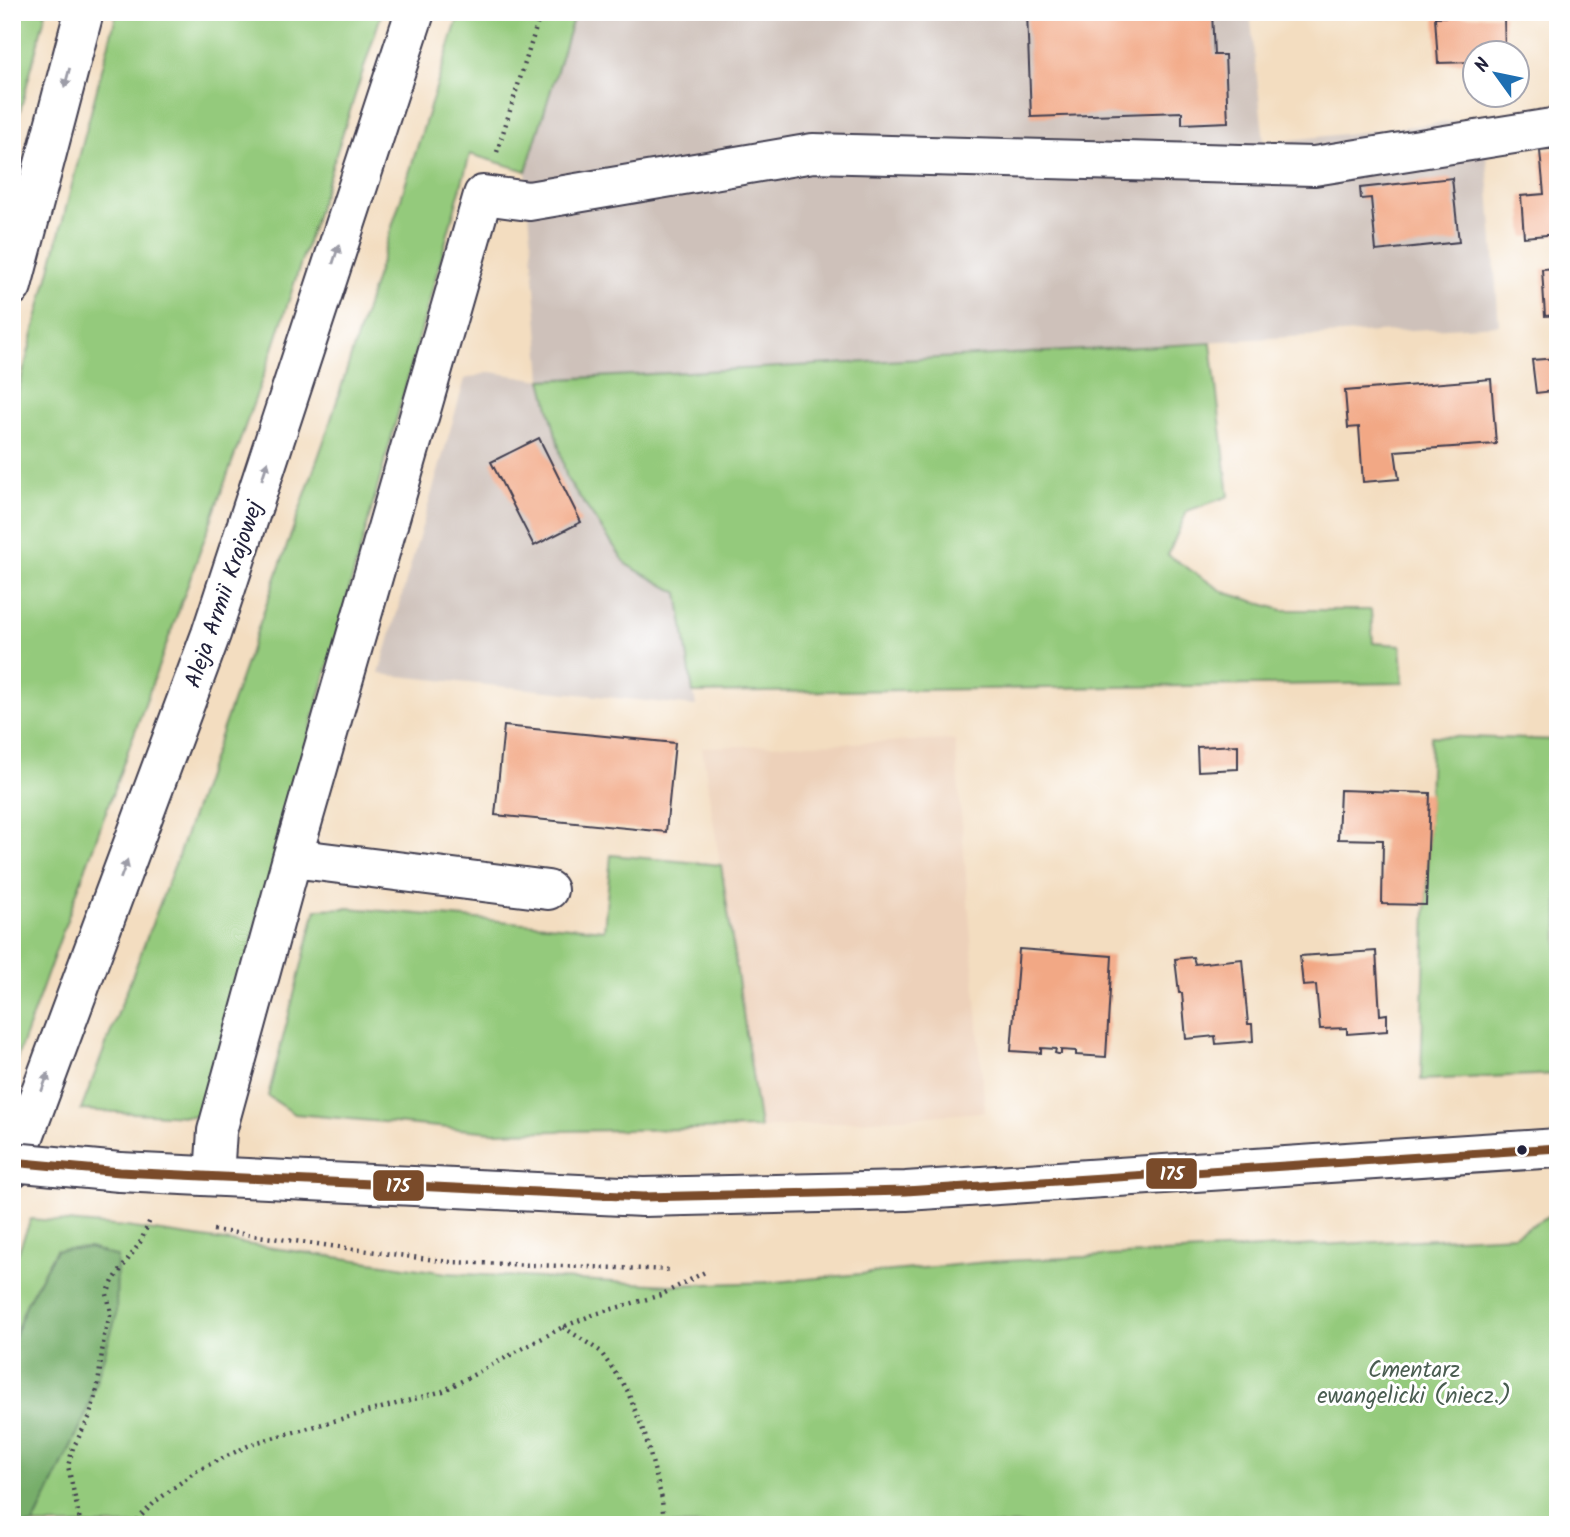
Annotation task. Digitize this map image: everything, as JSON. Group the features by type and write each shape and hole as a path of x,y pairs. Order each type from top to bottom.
{"street":[{"path":"12,286 84,12"},
{"name":"Aleja Armii Krajowej","path":"12,1169 211,634 415,12"},
{"path":"214,1176 217,1131 292,858 483,195 529,201 813,153 1314,166 1558,127"},
{"path":"292,858 548,890"},
{"path":"12,1162 120,1172 643,1197 906,1191 1558,1148"}],"path":[{"path":"483,195 541,12"},
{"path":"81,1525 68,1466 73,1448 90,1416 98,1385 104,1336 111,1312 107,1294 141,1241 150,1220"},
{"path":"213,1230 450,1262 672,1270"},
{"path":"132,1525 155,1502 196,1471 254,1443 443,1391 564,1327 594,1314 661,1295 706,1271"},
{"path":"564,1327 600,1351 627,1390 645,1434 662,1499 664,1525"}],"shaded area":[{"path":"575,12 1250,12 1264,143 1484,118 1499,325 543,380 567,479 627,565 678,592 696,706 379,674 465,379 491,372 542,380 526,171"},
{"path":"955,740 985,1112 760,1128 702,747"}],"green space":[{"path":"12,12 46,12 12,142"},
{"path":"117,12 382,12 273,349 12,1072 12,415"},
{"path":"460,12 575,12 526,171 470,154 203,1117 81,1110 178,856 327,432"},
{"path":"1211,343 1229,496 1187,511 1168,555 1224,592 1282,610 1371,610 1373,643 1401,645 1404,683 693,693 678,593 627,565 567,479 542,380"},
{"path":"1431,736 1558,740 1558,1074 1421,1080"},
{"path":"611,855 721,865 760,1128 493,1132 295,1114 268,1096 316,909 349,908 604,930"},
{"name":"Cmentarz ewangelicki (niecz.)","path":"1558,1211 1558,1525 33,1525 85,1417 56,1250 27,1303 12,1343 12,1268 31,1219 126,1227 447,1273 671,1285 776,1282 987,1262 1514,1235"},
{"path":"89,1248 117,1257 116,1317 85,1417 33,1525 12,1525 12,1343 27,1303 56,1250"}],"building":[{"path":"1027,12 1212,12 1214,55 1225,55 1228,122 1182,124 1182,112 1031,117"},
{"path":"1504,15 1505,38 1462,38 1462,62 1438,63 1435,17"},
{"path":"1558,149 1558,234 1524,237 1521,196 1544,194 1540,151"},
{"path":"1452,178 1459,242 1376,251 1371,198 1361,199 1360,188"},
{"path":"1558,268 1558,315 1545,316 1542,269"},
{"path":"1558,358 1556,439 1553,391 1536,393 1532,360"},
{"path":"1491,379 1496,444 1395,451 1399,479 1363,482 1359,427 1348,428 1345,391"},
{"path":"539,438 581,522 534,546 491,462"},
{"path":"504,726 675,743 666,832 495,815"},
{"path":"1238,745 1238,769 1198,771 1197,747"},
{"path":"1340,790 1430,793 1426,905 1382,904 1383,840 1338,839"},
{"path":"1019,949 1112,956 1106,1057 1076,1055 1076,1051 1061,1050 1061,1054 1058,1054 1055,1053 1056,1049 1041,1048 1041,1053 1011,1051"},
{"path":"1376,951 1380,1015 1387,1014 1387,1031 1347,1034 1347,1028 1320,1029 1316,985 1303,986 1300,956"},
{"path":"1193,957 1195,964 1242,959 1248,1024 1252,1024 1253,1041 1216,1044 1215,1036 1186,1039 1182,993 1179,993 1175,959"}],"transit line":[{"name":"175","path":"12,1162 120,1172 643,1197 906,1191 1558,1148"}]}
